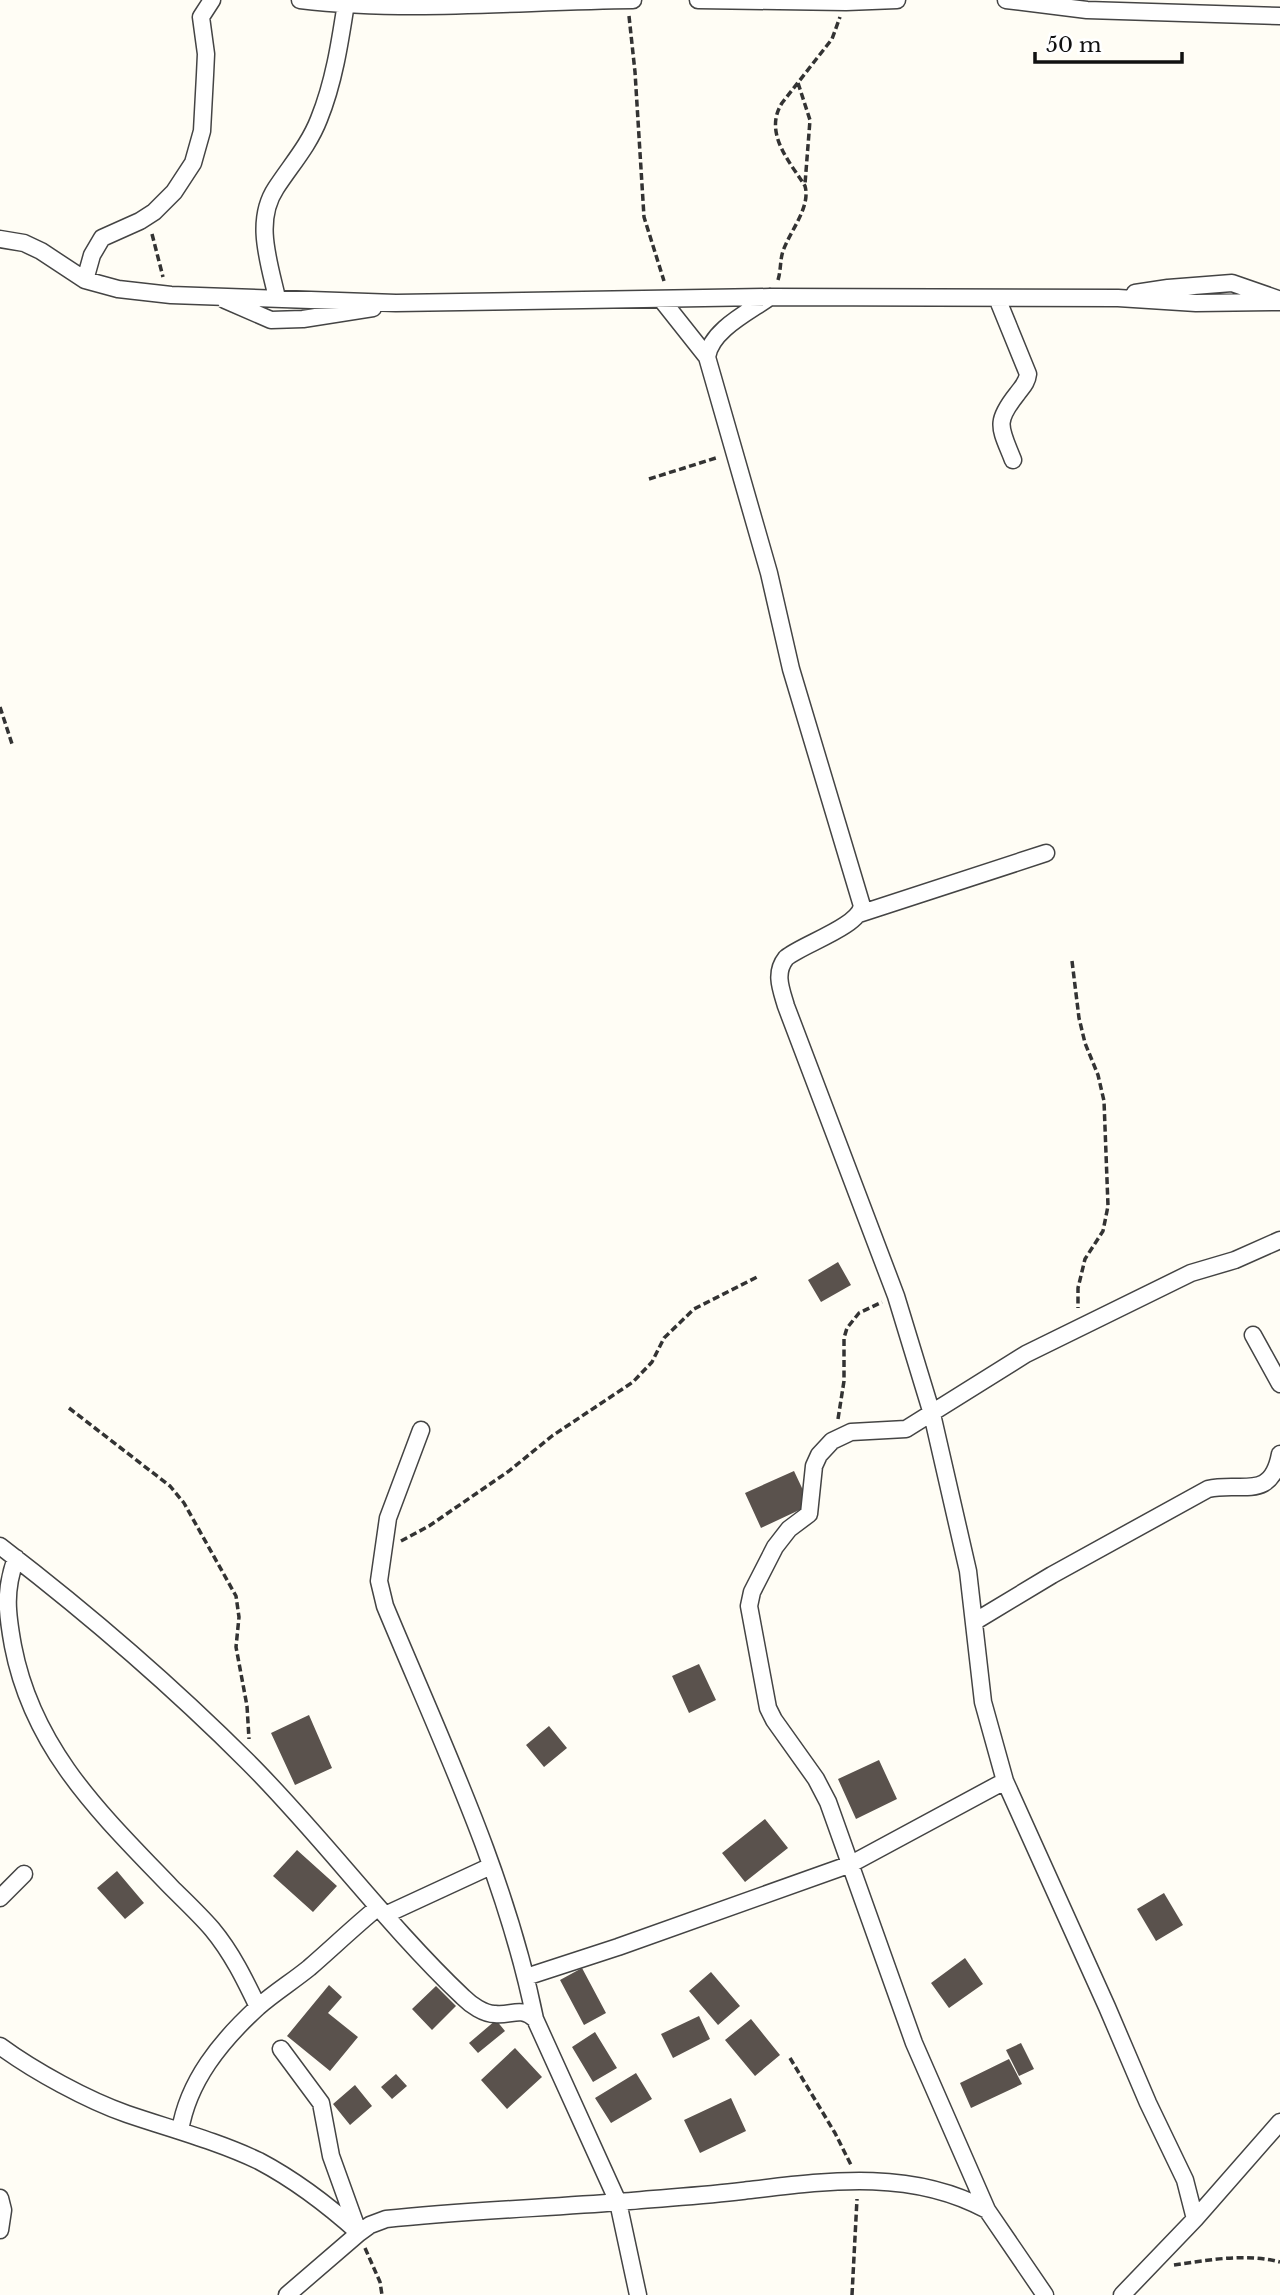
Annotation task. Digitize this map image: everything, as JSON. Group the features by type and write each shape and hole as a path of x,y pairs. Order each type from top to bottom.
{"street":[{"path":"85,280 92,255 102,238 164,204 185,178 199,146 206,54 201,17 212,0"},
{"path":"300,0 407,7 633,0"},
{"path":"698,0 897,0"},
{"path":"1006,0 1087,10 1280,16"},
{"path":"277,298 265,243 268,204 275,189 307,145 319,119 339,47 346,3"},
{"path":"0,239 24,243 41,251 85,280 118,289 171,295 396,303 770,297 1118,298 1196,303 1280,301"},
{"path":"218,296 260,316 282,320 352,312 396,303"},
{"path":"707,357 716,336 770,297"},
{"path":"997,298 1028,374 1026,383 1003,412 1002,429 1013,460"},
{"path":"666,299 707,357 769,573 791,669 862,906 859,914"},
{"path":"1046,853 859,914 786,958 780,965 779,984 896,1296 932,1414 966,1560 983,1702 1005,1781 1185,2180 1195,2219"},
{"path":"1045,2295 987,2210 914,2043 828,1802 816,1779 768,1708 748,1606 752,1592 775,1548 789,1529 810,1512 814,1466 819,1455 832,1441 851,1432 905,1429 1026,1354 1191,1273 1235,1260 1280,1240"},
{"path":"1253,1335 1280,1384"},
{"path":"421,1430 388,1518 379,1581 385,1606 456,1772 491,1866 527,1977 535,2019 618,2202 638,2295"},
{"path":"974,1622 1052,1575 1208,1489 1251,1488 1262,1485 1275,1471 1280,1454"},
{"path":"0,1545 153,1675 248,1762 381,1912 466,2000 489,2014 523,2011 535,2019"},
{"path":"16,1558 7,1586 9,1618 17,1667 40,1728 70,1777 105,1818 212,1929 233,1957 258,2007"},
{"path":"527,1977 618,1948 851,1864 1005,1781"},
{"path":"180,2131 184,2108 201,2071 258,2007 381,1912 491,1866"},
{"path":"0,1899 24,1874"},
{"path":"0,2046 82,2094 124,2113 259,2161 325,2205 359,2234"},
{"path":"281,2049 321,2103 331,2156 359,2234"},
{"path":"1122,2295 1195,2219 1280,2122"},
{"path":"287,2295 370,2225 386,2220 618,2202 742,2191 803,2182 858,2179 900,2182 938,2190 964,2197 987,2210"},
{"path":"0,2198 3,2210 0,2230"}],"path":[{"path":"627,0 635,72 644,217 666,299"},
{"path":"770,297 779,277 783,252 805,204 807,192 784,155 775,131 775,122 779,108 835,35 846,2"},
{"path":"798,83 810,120 805,186"},
{"path":"150,214 161,272 171,295"},
{"path":"649,479 734,452"},
{"path":"0,707 13,747"},
{"path":"1072,961 1082,1030 1104,1101 1108,1206 1103,1231 1085,1259 1078,1288 1078,1328"},
{"path":"384,1551 429,1525 509,1471 552,1436 633,1382 652,1362 664,1338 694,1309 757,1277"},
{"path":"832,1441 843,1392 844,1338 847,1328 859,1313 896,1296"},
{"path":"69,1408 170,1486 184,1503 236,1596 239,1617 236,1647 250,1728 248,1762"},
{"path":"790,2058 835,2133 858,2179 852,2295"},
{"path":"359,2234 376,2273 382,2295"},
{"path":"1148,2268 1209,2260 1266,2258 1280,2262"}],"building":[{"path":"838,1262 851,1285 821,1302 808,1280"},
{"path":"794,1471 810,1505 761,1528 745,1493"},
{"path":"699,1664 716,1700 689,1713 672,1676"},
{"path":"309,1715 332,1768 295,1785 271,1733"},
{"path":"549,1726 567,1748 544,1767 526,1745"},
{"path":"879,1760 897,1799 856,1819 838,1779"},
{"path":"765,1819 788,1848 745,1882 722,1853"},
{"path":"297,1850 337,1886 313,1912 273,1876"},
{"path":"117,1871 144,1903 125,1919 97,1888"},
{"path":"1164,1893 1183,1925 1156,1941 1137,1909"},
{"path":"965,1958 983,1984 949,2008 931,1983"},
{"path":"582,1968 606,2013 584,2025 560,1980"},
{"path":"711,1972 740,2006 718,2025 689,1991"},
{"path":"329,1985 342,1997 328,2013 358,2037 330,2071 287,2036"},
{"path":"436,1986 456,2006 432,2030 412,2009"},
{"path":"699,2016 710,2039 673,2058 661,2034"},
{"path":"751,2019 780,2055 755,2076 725,2040"},
{"path":"496,2020 505,2031 478,2053 469,2043"},
{"path":"595,2032 617,2068 593,2082 572,2047"},
{"path":"1021,2043 1034,2069 1019,2076 1006,2050"},
{"path":"515,2048 542,2077 507,2109 481,2080"},
{"path":"1009,2059 1022,2084 971,2108 960,2083"},
{"path":"636,2073 652,2099 611,2123 595,2098"},
{"path":"396,2074 407,2086 392,2099 381,2087"},
{"path":"355,2085 372,2106 350,2125 333,2104"},
{"path":"731,2098 746,2131 700,2153 684,2120"}]}
